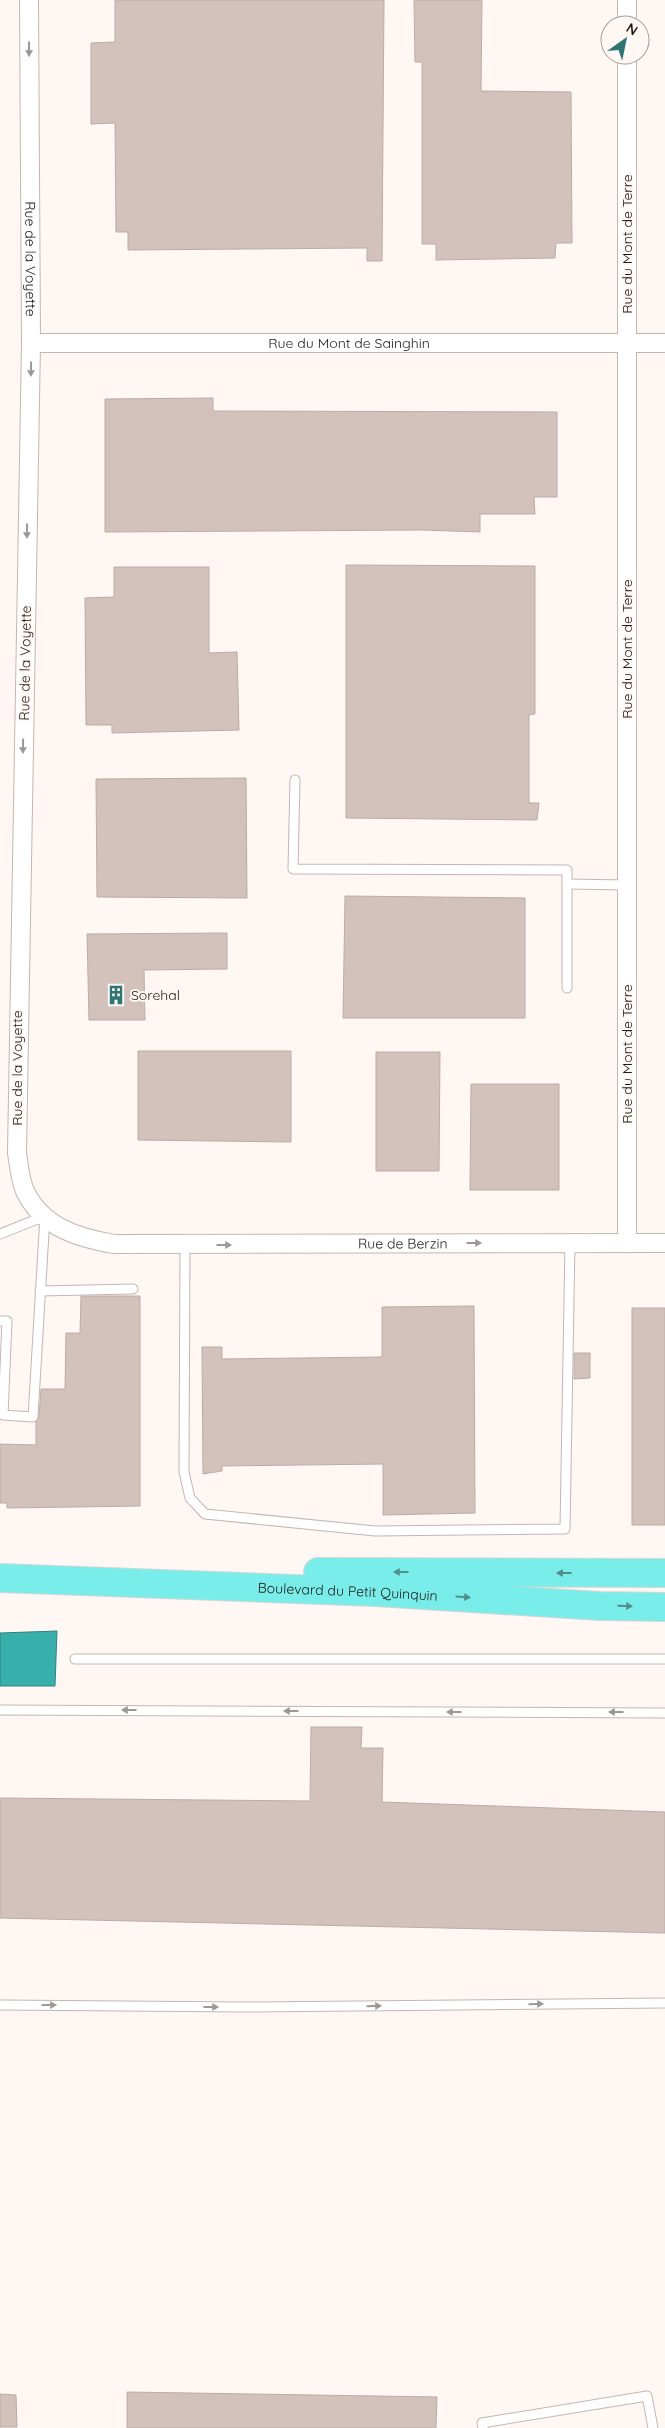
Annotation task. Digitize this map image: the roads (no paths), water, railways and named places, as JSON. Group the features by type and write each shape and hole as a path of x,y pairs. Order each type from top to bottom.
{"main road":[{"name":"Boulevard du Petit Quinquin","path":"0,1578 266,1571 665,1573"},
{"name":"Boulevard du Petit Quinquin","path":"29,1578 376,1592 600,1606 665,1607"}],"street":[{"name":"Rue de la Voyette","path":"29,0 31,343 17,1153 25,1190 38,1210 60,1229 85,1239 114,1244 140,1245"},
{"path":"627,0 627,15"},
{"name":"Rue du Mont de Terre","path":"627,65 627,1242"},
{"name":"Rue du Mont de Sainghin","path":"31,343 665,343"},
{"name":"Rue de Berzin","path":"140,1245 665,1243"}],"lane":[{"path":"295,780 293,869 567,870 567,988"},
{"path":"567,884 627,886"},
{"path":"0,1234 45,1216 33,1417 3,1416 7,1321 0,1321"},
{"path":"185,1245 184,1472 190,1498 205,1514 375,1531 565,1529 570,1243"},
{"path":"40,1291 133,1289"},
{"path":"75,1659 665,1660"},
{"path":"0,1710 665,1712"},
{"path":"0,2005 244,2007 665,2003"},
{"path":"483,2428 482,2423 648,2396 653,2428"}],"water":[{"path":"57,1631 55,1686 0,1686 0,1633"}],"place":[{"name":"Sorehal","path":"116,995"}]}
